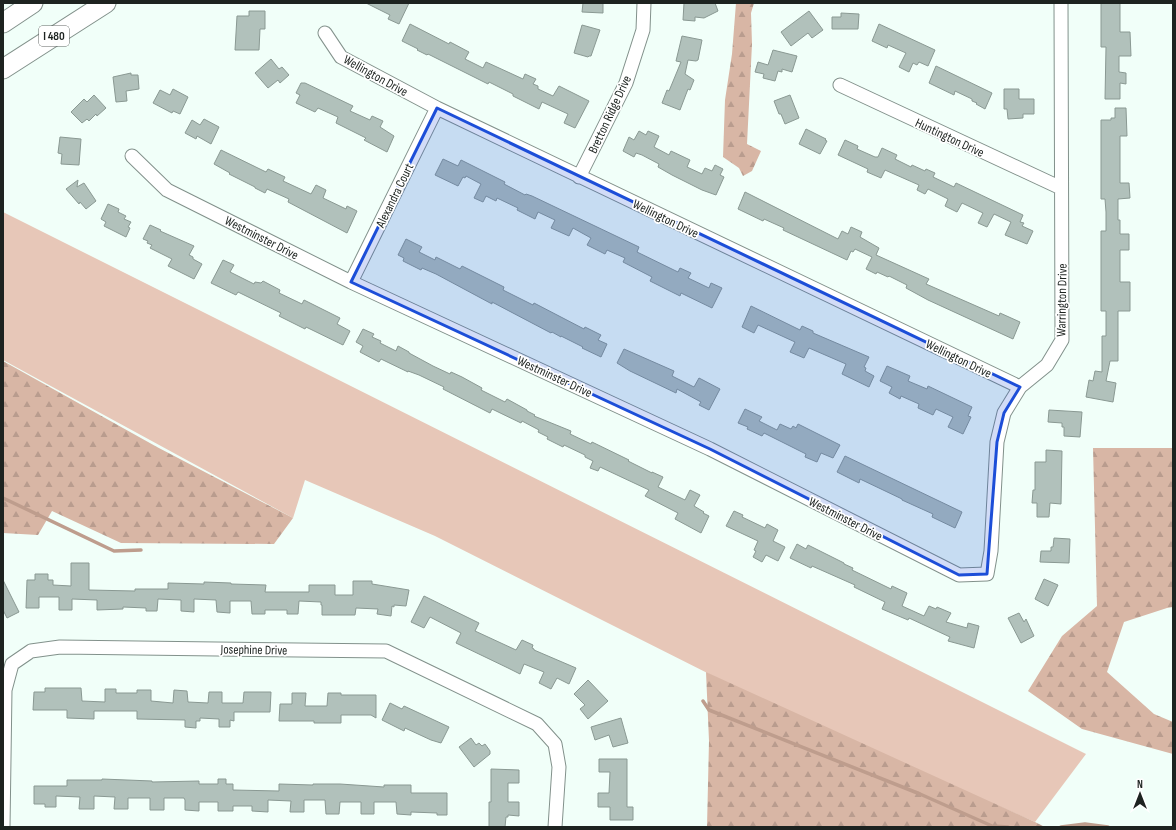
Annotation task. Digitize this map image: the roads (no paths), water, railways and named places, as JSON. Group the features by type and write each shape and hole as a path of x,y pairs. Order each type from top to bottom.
{"highway":[{"path":"3,23 33,3"},
{"name":"I 480","path":"3,69 106,3"}],"street":[{"name":"Bretton Ridge Drive","path":"579,177 626,83 642,30 644,3"},
{"name":"Warrington Drive","path":"987,574 991,552 997,442 1004,413 1020,387 1047,365 1062,340 1061,3"},
{"name":"Wellington Drive","path":"325,33 341,57 437,108 1020,387"},
{"name":"Huntington Drive","path":"840,85 1061,188"},
{"name":"Alexandra Court","path":"351,282 437,108"},
{"name":"Westminster Drive","path":"132,156 166,190 351,282 710,449 959,575 987,574"},
{"name":"Josephine Drive","path":"3,827 5,690 12,664 31,651 60,647 386,651 537,724 555,744 559,767 555,827"}],"waterway":[{"path":"3,498 114,551 141,550"},
{"path":"703,701 709,710 920,794 992,826 1008,827"},
{"path":"1061,827 1085,824 1108,827"}]}
